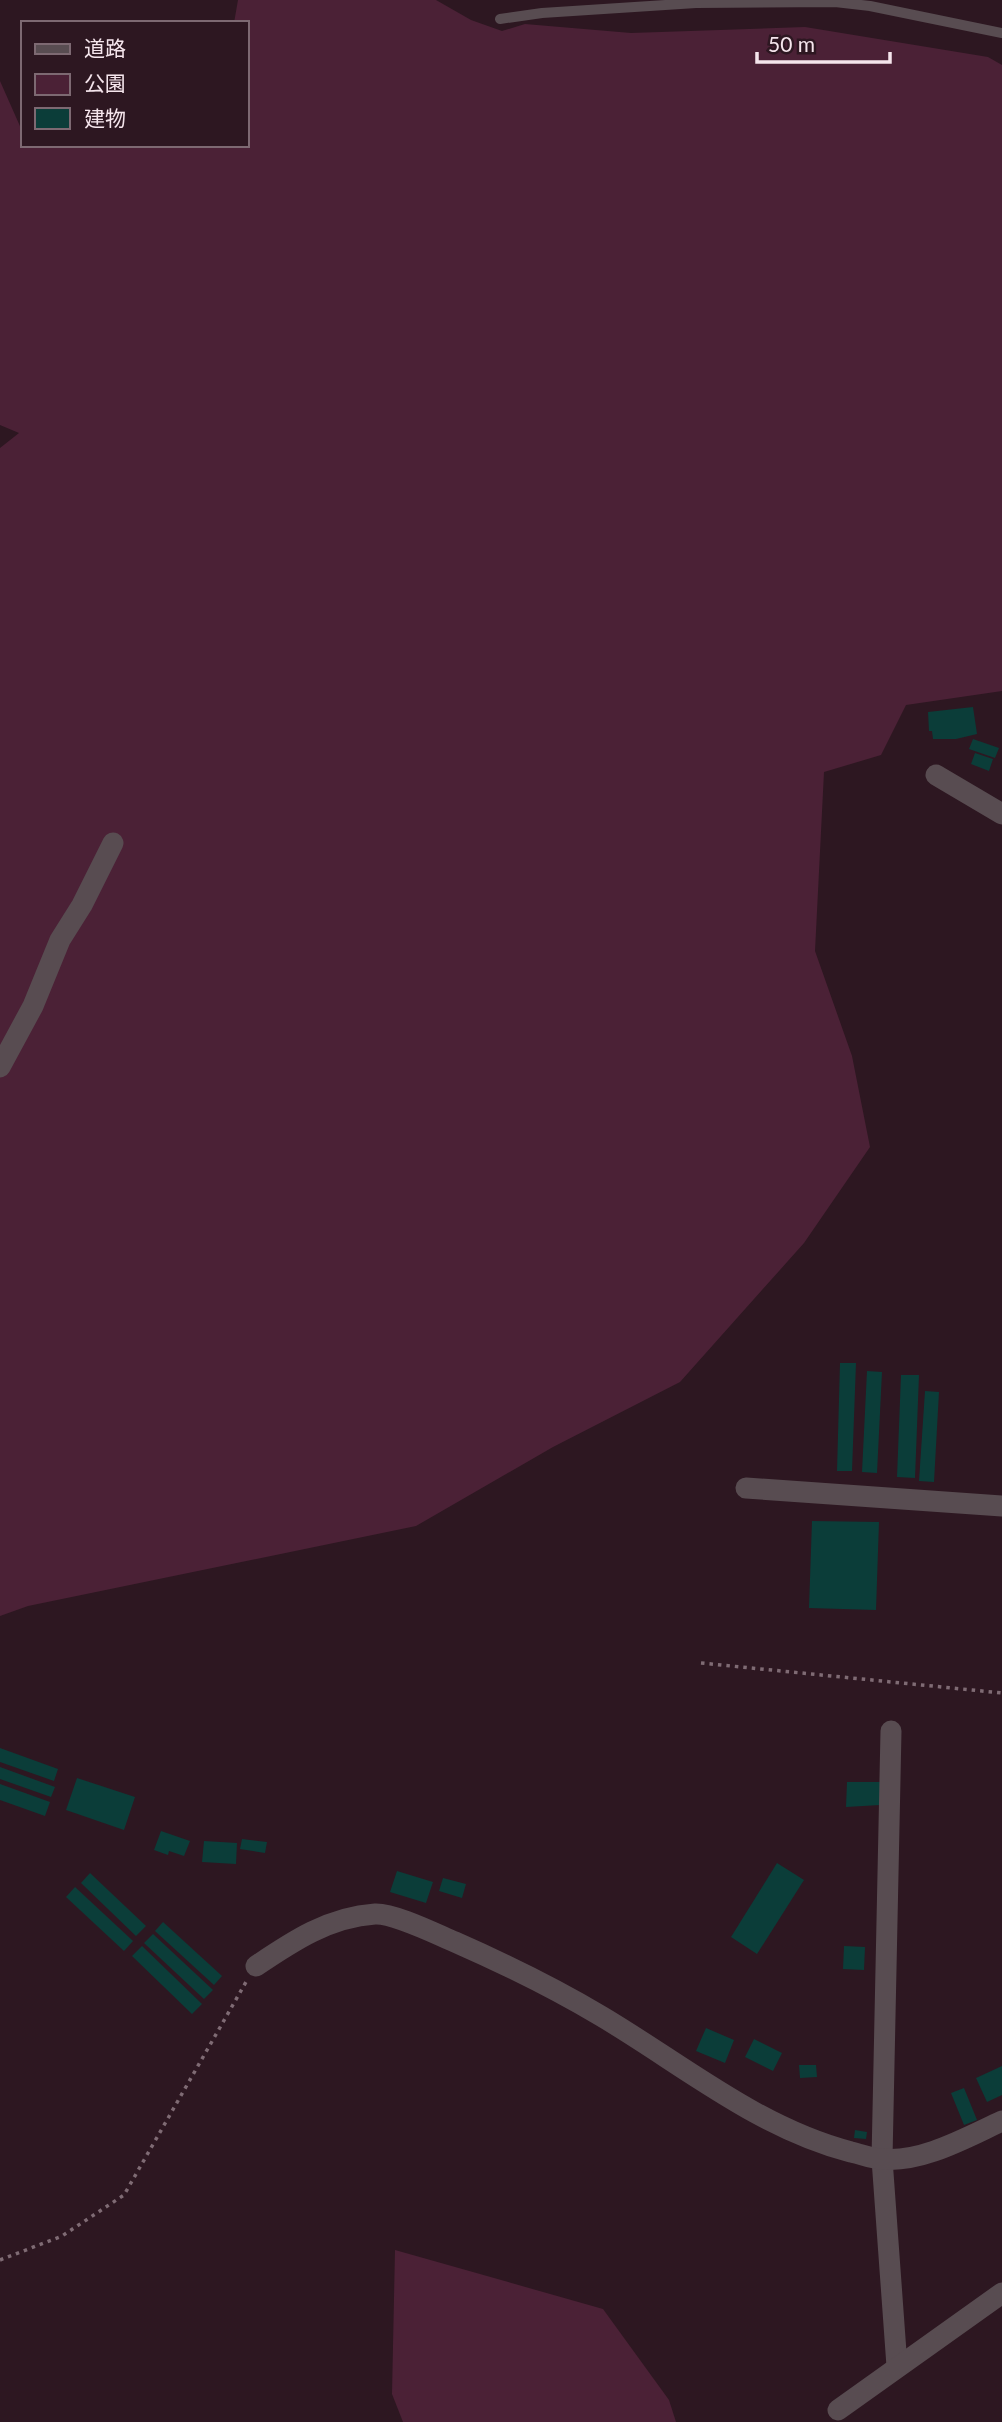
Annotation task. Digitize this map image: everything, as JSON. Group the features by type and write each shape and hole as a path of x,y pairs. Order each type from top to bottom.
{"street":[{"path":"936,775 1002,814"},
{"path":"0,1067 33,1006 60,940 82,905 113,843"},
{"path":"746,1488 1002,1506"},
{"path":"891,1731 882,2159 897,2366"},
{"path":"256,1966 298,1938 335,1921 379,1914 433,1932 510,1966 601,2016 694,2078 803,2136 882,2159 936,2149 1002,2121"},
{"path":"838,2410 1002,2293"}],"lane":[{"path":"500,19 542,13 696,3 835,2 1002,33"}],"path":[{"path":"701,1663 1002,1693"},
{"path":"0,2260 62,2236 124,2195 256,1966"}],"green space":[{"path":"238,0 436,0 471,20 502,31 525,24 631,33 805,27 988,57 1002,65 1002,691 906,705 881,755 824,772 815,951 852,1056 870,1147 804,1243 680,1382 553,1447 416,1526 28,1606 0,1616 0,448 19,433 0,425 0,81 21,128 21,147 248,147 248,21 234,21"},
{"path":"395,2250 603,2309 669,2400 676,2422 403,2422 392,2394"}],"building":[{"path":"973,707 977,734 956,739 933,739 932,731 929,731 928,712"},
{"path":"973,739 999,748 995,758 969,749"},
{"path":"975,753 993,759 989,771 971,764"},
{"path":"840,1363 856,1363 852,1471 837,1471"},
{"path":"867,1371 882,1372 877,1473 862,1472"},
{"path":"901,1375 919,1375 915,1478 897,1477"},
{"path":"925,1391 939,1392 934,1482 919,1481"},
{"path":"812,1521 879,1522 876,1610 809,1608"},
{"path":"0,1748 58,1769 54,1781 0,1762"},
{"path":"0,1767 55,1787 51,1797 0,1779"},
{"path":"77,1778 135,1797 124,1830 66,1810"},
{"path":"847,1782 881,1782 880,1805 846,1807"},
{"path":"0,1784 50,1802 45,1816 0,1800"},
{"path":"161,1831 190,1841 184,1856 169,1851 168,1855 154,1850"},
{"path":"242,1839 267,1842 265,1853 240,1849"},
{"path":"204,1841 237,1843 236,1864 202,1862"},
{"path":"777,1863 804,1880 757,1954 731,1937"},
{"path":"397,1871 433,1882 426,1903 390,1892"},
{"path":"90,1873 146,1926 136,1936 81,1883"},
{"path":"443,1878 466,1884 462,1898 439,1891"},
{"path":"75,1887 133,1941 124,1951 66,1897"},
{"path":"163,1922 222,1976 214,1985 155,1931"},
{"path":"153,1934 213,1990 204,1999 144,1943"},
{"path":"142,1946 202,2004 192,2014 132,1956"},
{"path":"844,1946 865,1947 864,1970 843,1969"},
{"path":"706,2028 734,2040 725,2063 696,2051"},
{"path":"754,2039 782,2053 773,2071 745,2057"},
{"path":"799,2065 816,2065 817,2077 800,2078"},
{"path":"1002,2066 1002,2095 987,2102 976,2078"},
{"path":"964,2088 977,2120 964,2125 951,2093"},
{"path":"855,2130 867,2132 866,2139 854,2138"}]}
